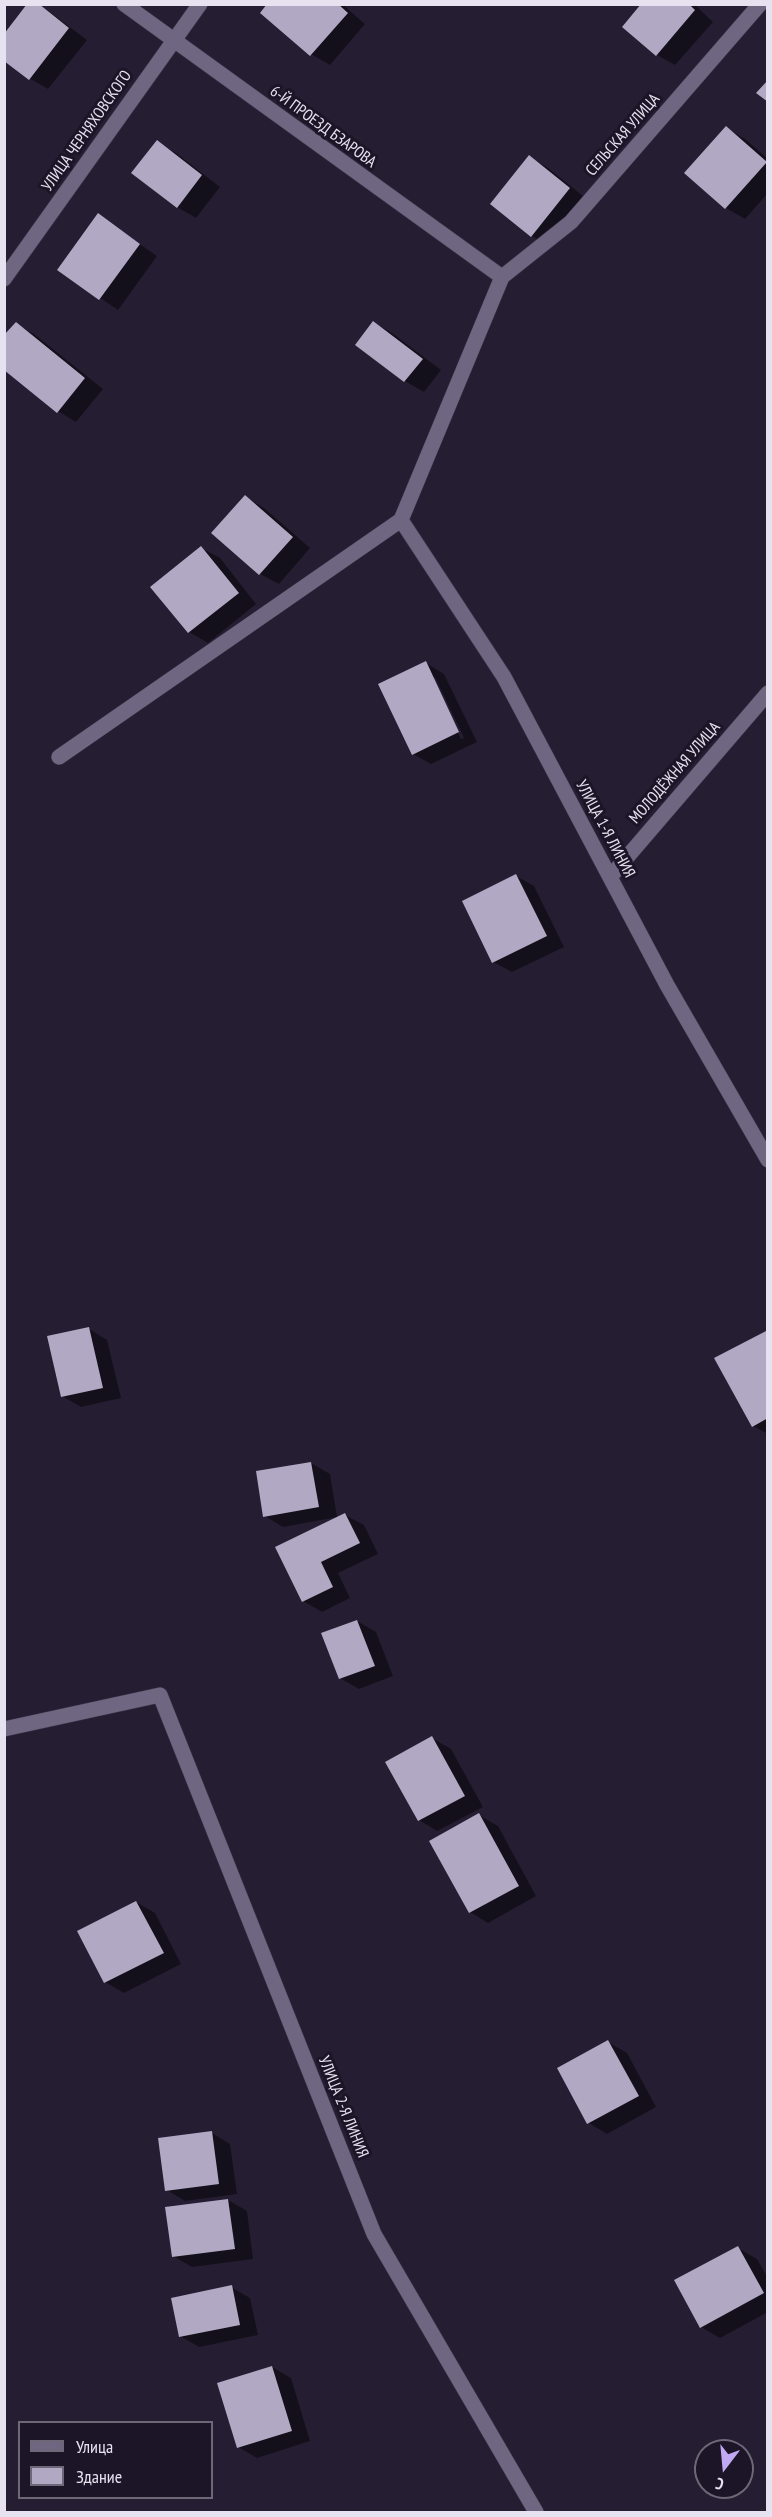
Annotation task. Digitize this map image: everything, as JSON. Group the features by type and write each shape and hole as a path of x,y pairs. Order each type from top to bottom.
{"street":[{"name":"6-Й ПРОЕЗД БЗАРОВА","path":"124,4 172,41 502,277"},
{"name":"УЛИЦА ЧЕРНЯХОВСКОГО","path":"4,279 200,4"},
{"name":"СЕЛЬСКАЯ УЛИЦА","path":"502,277 571,222 760,4"},
{"path":"59,757 400,520 502,277"},
{"name":"УЛИЦА 1-Я ЛИНИЯ","path":"400,520 504,677 667,985 768,1160"},
{"name":"МОЛОДЁЖНАЯ УЛИЦА","path":"610,877 768,693"},
{"name":"УЛИЦА 2-Я ЛИНИЯ","path":"4,1729 160,1695 374,2234 536,2512"}],"building":[{"path":"27,4 39,4 69,28 29,80 4,61 4,34"},
{"path":"267,4 338,4 348,13 310,56 260,13"},
{"path":"641,4 689,4 695,10 656,56 622,27"},
{"path":"768,80 768,102 756,93"},
{"path":"726,126 767,162 725,209 684,173"},
{"path":"157,140 202,175 177,208 131,173"},
{"path":"529,155 570,188 531,237 490,204"},
{"path":"98,213 140,244 99,300 57,270"},
{"path":"373,321 423,359 404,382 355,345"},
{"path":"16,322 85,378 57,413 4,370 4,335"},
{"path":"245,495 293,537 259,575 211,533"},
{"path":"201,546 239,593 188,633 150,587"},
{"path":"426,661 459,732 412,755 378,684"},
{"path":"516,874 547,936 492,963 462,901"},
{"path":"89,1327 103,1388 61,1397 47,1336"},
{"path":"768,1330 768,1418 752,1427 714,1358"},
{"path":"311,1462 319,1507 263,1517 256,1471"},
{"path":"345,1513 360,1543 321,1562 333,1587 302,1602 275,1547"},
{"path":"357,1620 375,1666 339,1679 321,1633"},
{"path":"432,1736 465,1796 418,1821 385,1762"},
{"path":"479,1813 519,1886 469,1913 429,1841"},
{"path":"136,1901 164,1953 104,1983 77,1931"},
{"path":"608,2040 639,2096 587,2124 557,2068"},
{"path":"212,2131 219,2184 165,2191 158,2138"},
{"path":"228,2199 235,2249 172,2257 165,2207"},
{"path":"738,2246 764,2293 700,2328 674,2280"},
{"path":"232,2285 240,2325 179,2337 171,2298"},
{"path":"272,2366 292,2431 237,2448 217,2383"}]}
